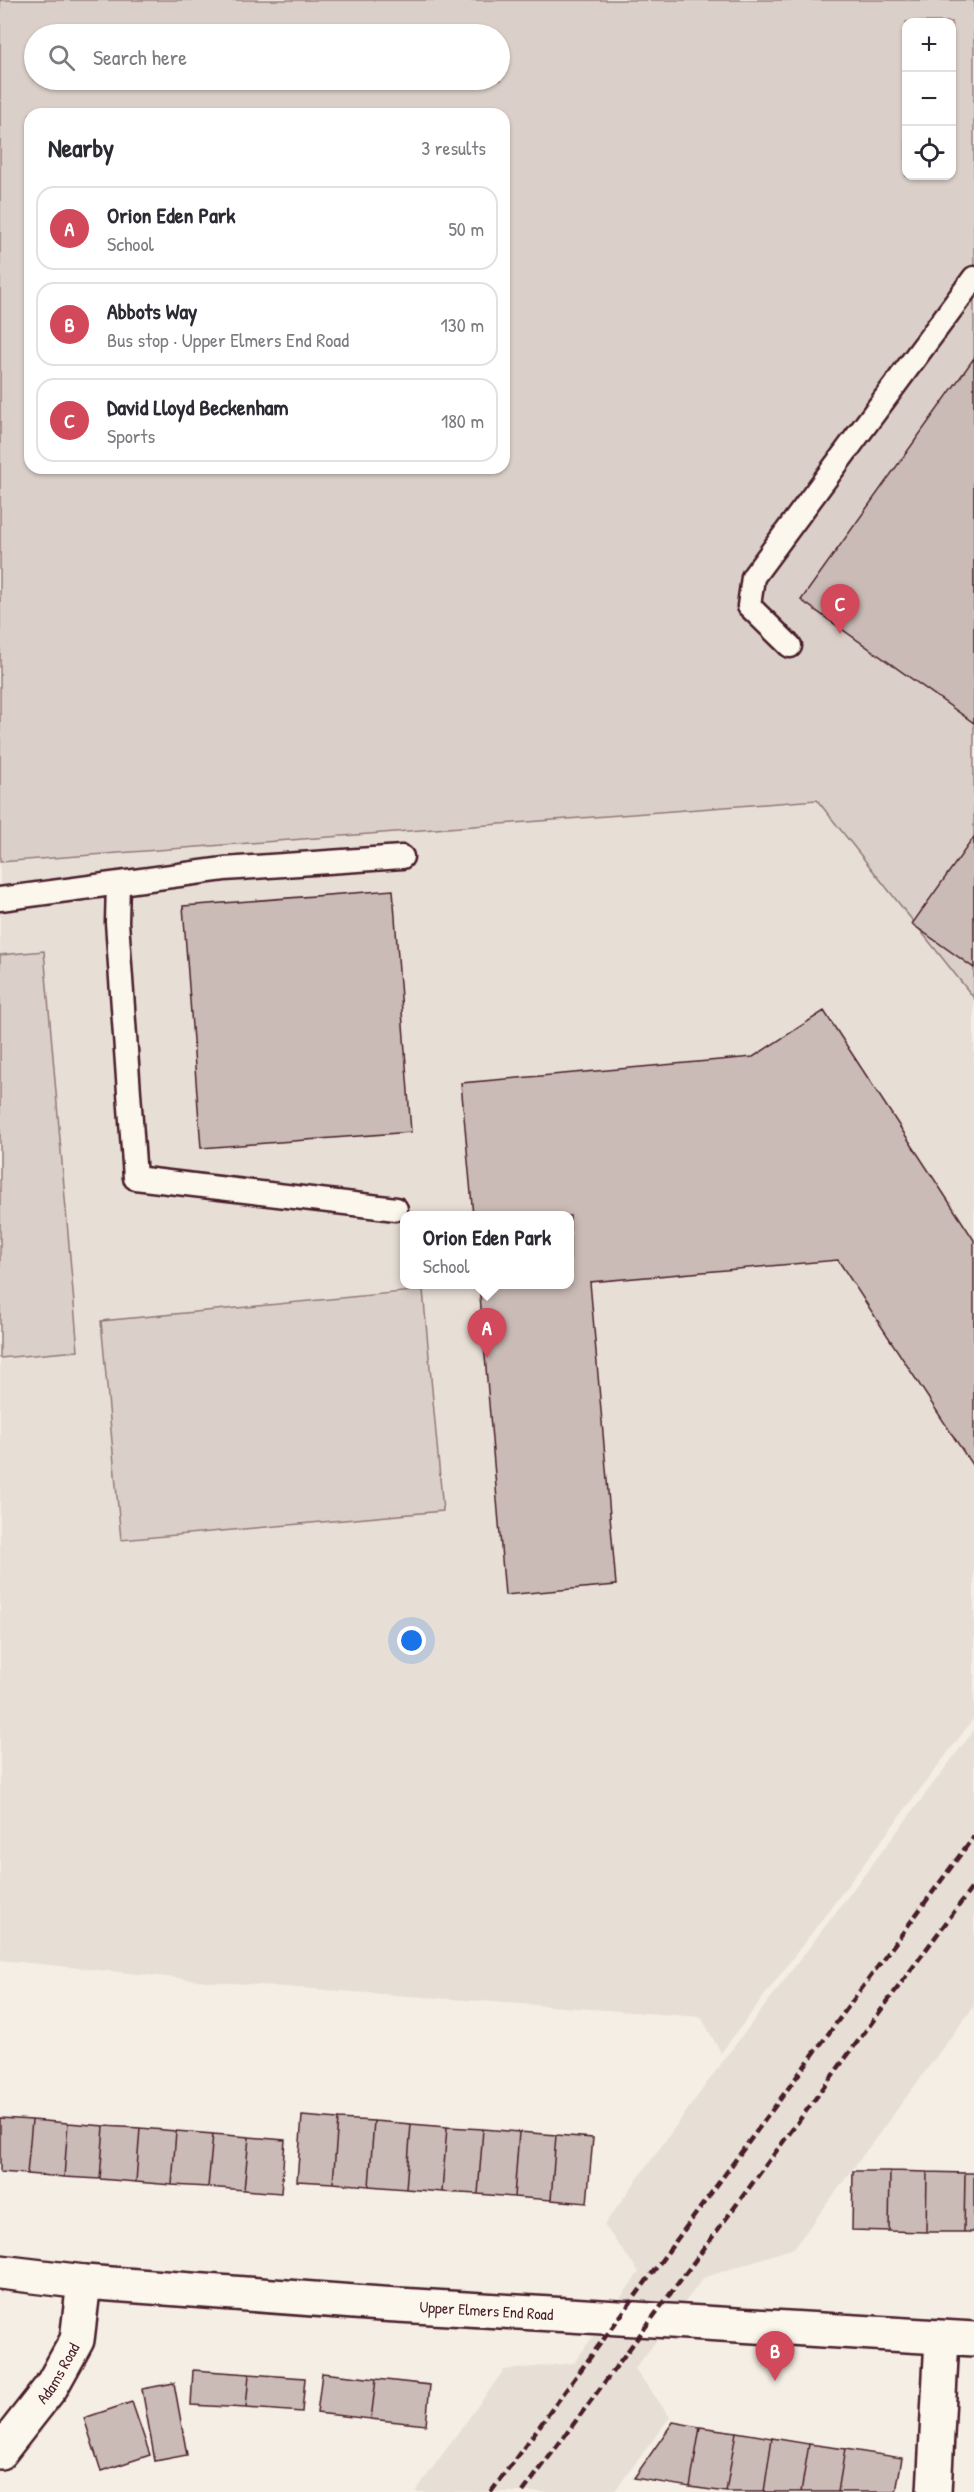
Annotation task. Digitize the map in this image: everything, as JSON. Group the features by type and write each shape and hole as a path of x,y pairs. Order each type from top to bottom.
{"main road":[{"name":"Upper Elmers End Road","path":"0,2272 84,2282 381,2304 974,2339"},
{"name":"Adams Road","path":"0,2452 51,2387 77,2340 84,2282"},
{"path":"934,2492 942,2338"}],"lane":[{"path":"790,646 749,606 753,577 974,278"},
{"path":"0,899 224,869 402,857"},
{"path":"118,883 117,922 135,1178 396,1209"}],"shaded area":[{"path":"0,0 974,0 974,998 817,800 0,862"},
{"path":"817,800 974,998 974,1718 721,2053 701,2017 217,1982 0,1960 0,862"},
{"path":"44,951 78,1351 0,1358 0,955"},
{"path":"423,1290 443,1511 121,1540 101,1321"},
{"path":"974,1730 974,2006 794,2248 703,2278 635,2369 670,2417 614,2492 415,2492 504,2370 574,2363 639,2272 604,2225 726,2057"}],"building":[{"path":"974,358 974,723 801,600"},
{"path":"974,837 974,968 912,924"},
{"path":"393,890 411,1132 201,1148 183,906"},
{"path":"824,1011 974,1240 974,1468 838,1260 590,1282 616,1585 505,1595 479,1289 574,1289 574,1211 473,1211 461,1083 753,1057"},
{"path":"302,2116 338,2119 333,2183 297,2181"},
{"path":"0,2118 32,2120 27,2174 0,2172"},
{"path":"338,2119 374,2121 369,2186 333,2183"},
{"path":"32,2120 68,2123 64,2177 27,2174"},
{"path":"374,2121 411,2124 406,2189 369,2186"},
{"path":"68,2123 104,2126 100,2179 64,2177"},
{"path":"411,2124 447,2127 442,2192 406,2189"},
{"path":"104,2126 140,2128 136,2182 100,2179"},
{"path":"447,2127 483,2129 478,2194 442,2192"},
{"path":"140,2128 176,2131 172,2185 136,2182"},
{"path":"483,2129 519,2132 514,2197 478,2194"},
{"path":"176,2131 213,2134 208,2187 172,2185"},
{"path":"519,2132 556,2135 551,2200 514,2197"},
{"path":"213,2134 249,2137 244,2190 208,2187"},
{"path":"556,2135 593,2138 587,2203 551,2200"},
{"path":"249,2137 285,2140 281,2193 244,2190"},
{"path":"853,2171 890,2171 889,2231 852,2230"},
{"path":"890,2171 927,2172 926,2232 889,2231"},
{"path":"927,2172 965,2173 964,2232 926,2232"},
{"path":"965,2173 974,2173 974,2232 964,2232"},
{"path":"193,2370 249,2374 246,2408 191,2405"},
{"path":"322,2373 376,2379 371,2419 317,2413"},
{"path":"249,2374 305,2378 302,2412 246,2408"},
{"path":"376,2379 430,2385 426,2425 371,2419"},
{"path":"174,2383 187,2455 155,2461 142,2389"},
{"path":"132,2402 150,2455 101,2471 84,2418"},
{"path":"673,2422 700,2427 690,2487 634,2478"},
{"path":"700,2427 736,2432 726,2492 690,2487"},
{"path":"736,2432 772,2438 764,2492 726,2492"},
{"path":"772,2438 809,2444 801,2492 764,2492"},
{"path":"809,2444 845,2449 838,2492 801,2492"},
{"path":"845,2449 902,2458 896,2492 838,2492"}],"railway":[{"path":"491,2492 974,1836"},
{"path":"523,2492 974,1885"}],"place":[{"name":"David Lloyd Beckenham","path":"840,634"},
{"name":"Orion Eden Park","path":"487,1358"},
{"name":"Abbots Way","path":"775,2381"}]}
